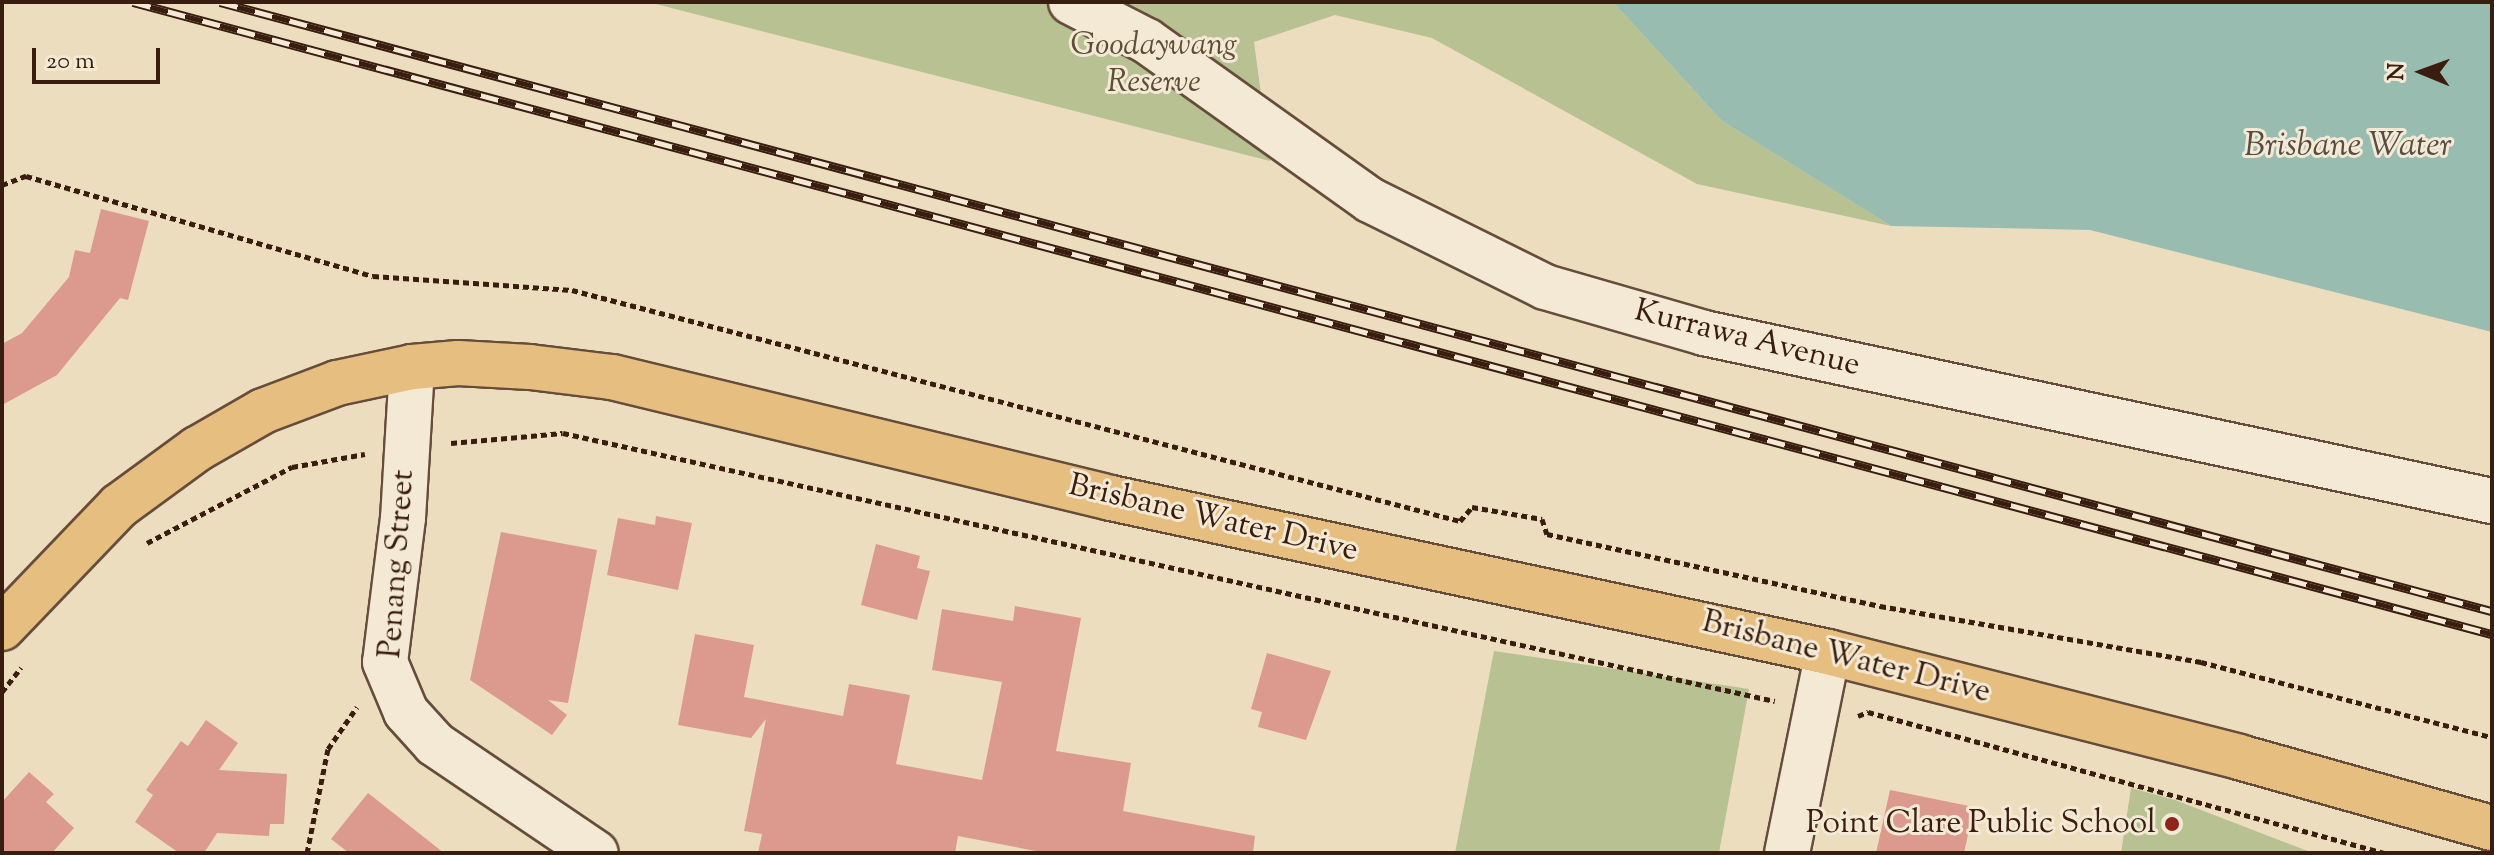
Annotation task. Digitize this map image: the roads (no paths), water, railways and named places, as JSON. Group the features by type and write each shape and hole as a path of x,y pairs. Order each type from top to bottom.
{"main road":[{"name":"Brisbane Water Drive","path":"15,644 119,506 197,449 263,411 337,383 412,367 458,363 612,377 1111,498 1828,652 2239,757 2492,828"}],"street":[{"name":"Kurrawa Avenue","path":"1071,2 1147,41 1370,200 1545,287 1704,333 2492,501"},
{"name":"Penang Street","path":"412,367 385,662 406,712 435,744 596,853"},
{"path":"1787,853 1828,652"}],"water":[{"name":"Brisbane Water","path":"1613,2 2492,2 2492,332 2090,230 1891,226 1722,121"}],"railway":[{"path":"133,2 2492,634"},
{"path":"220,2 2492,611"}],"place":[{"name":"Point Clare Public School","path":"2172,824"}],"park label":[{"name":"Goodaywang Reserve","path":"1154,66"}]}
